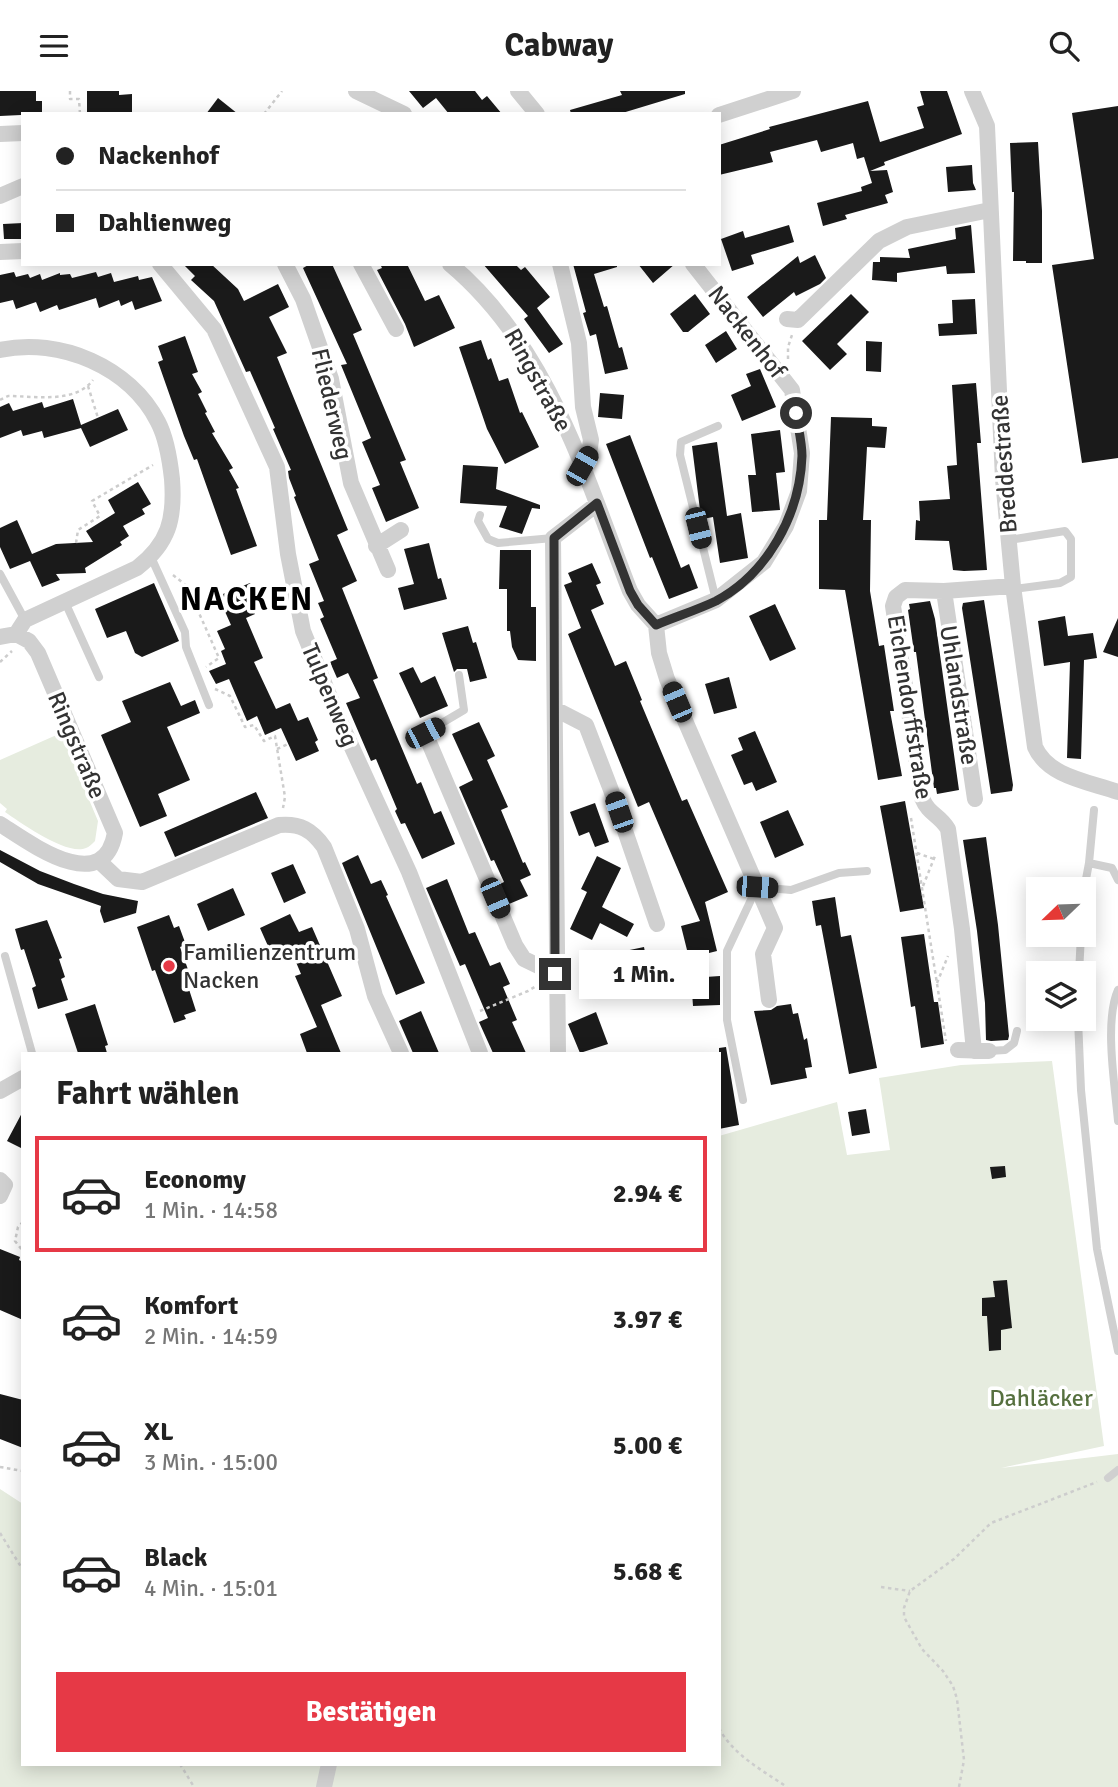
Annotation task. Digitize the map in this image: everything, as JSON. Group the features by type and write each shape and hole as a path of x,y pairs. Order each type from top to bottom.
{"street":[{"path":"356,91 400,112"},
{"path":"517,91 535,112"},
{"path":"721,114 793,91"},
{"name":"Breddestraße","path":"972,91 987,126 1003,479 1013,588 1038,752 1047,764 1066,774 1115,791"},
{"path":"0,134 21,133"},
{"path":"0,196 21,187"},
{"path":"792,319 879,241 908,227 990,210"},
{"path":"0,252 21,251"},
{"name":"Tulpenweg","path":"162,266 214,329 276,467 288,554 303,631 338,717 409,872 480,1052"},
{"name":"Fliederweg","path":"286,266 303,299 331,379 351,483 388,570"},
{"path":"362,266 396,329"},
{"name":"Ringstraße","path":"452,266 486,297 533,363 562,418 630,591 638,605 656,625"},
{"path":"560,266 579,344 583,407 592,440 589,454 582,466"},
{"name":"Nackenhof","path":"656,625 716,600 764,562 786,526 799,491 802,453 792,390 695,266"},
{"path":"0,350 17,346 51,348 87,358 103,366 143,398 159,424 170,461 174,501 168,531 151,557 137,568 65,602 14,631"},
{"path":"558,1052 555,974 554,538 597,503"},
{"path":"376,546 401,530"},
{"name":"Eichendorffstraße","path":"967,1049 962,929 948,829 942,819 927,810 922,798 893,605 896,597 905,590 1013,588"},
{"name":"Uhlandstraße","path":"944,591 975,799"},
{"path":"656,625 659,653 667,679 775,928 763,954 769,1000"},
{"name":"Ringstraße","path":"14,631 29,641 38,653 114,833 110,851 99,861"},
{"path":"555,709 586,725 657,924"},
{"path":"425,733 515,945 524,959 555,974"},
{"path":"0,824 44,851 69,862 83,865 99,861 118,879 142,881 279,825 306,827 324,847 357,929 375,996 401,1052"},
{"path":"0,1091 21,1079"},
{"path":"0,1180 5,1185 0,1196"},
{"path":"324,1787 329,1766"}],"lane":[{"path":"716,600 680,455 681,442 718,426"},
{"path":"480,515 478,521 488,539 498,543 554,538"},
{"path":"1009,541 1065,531 1071,539 1071,577 1060,583 1013,588"},
{"path":"151,557 185,632 186,647 209,705"},
{"path":"0,574 14,631"},
{"path":"65,602 99,677"},
{"path":"425,733 464,710 459,675"},
{"path":"1086,877 1094,810"},
{"path":"1089,863 1112,868 1118,880"},
{"path":"743,1100 727,1020 727,951 757,887 791,890 839,873 867,871"},
{"path":"5,956 32,1052"},
{"path":"1118,990 1113,1002 1112,1024 1118,1121"},
{"path":"967,1049 1005,1050 1014,1043 1017,1031"},
{"path":"1079,1031 1081,1090 1097,1249 1118,1351"},
{"path":"1108,1478 1118,1470"}],"path":[{"path":"70,91 70,99 79,99 80,112"},
{"path":"266,112 282,91"},
{"path":"779,373 789,363 792,319"},
{"path":"0,400 8,396 65,396 88,386 103,366"},
{"path":"88,386 98,418"},
{"path":"76,543 78,530 100,516 92,501 156,463 170,461"},
{"path":"151,557 187,586 219,658 203,669 206,676"},
{"path":"210,683 230,696 244,727 254,725 264,741 275,736 285,797 279,825"},
{"path":"277,749 288,744"},
{"path":"912,818 937,984 967,1049"},
{"path":"917,853 935,858 923,886"},
{"path":"937,984 941,973"},
{"path":"465,1017 528,991 555,974"},
{"path":"21,1224 15,1241 21,1248"},
{"path":"0,1467 21,1471"},
{"path":"958,1787 964,1760 957,1699 953,1686 922,1649 904,1617 910,1591 954,1559 991,1523 1108,1478"},
{"path":"0,1533 21,1567"},
{"path":"881,1587 910,1591"},
{"path":"721,1731 745,1758 787,1787"},
{"path":"181,1766 194,1787"}],"green space":[{"path":"61,733 98,821 95,841 86,848 68,847 44,837 5,812 7,809 0,803 0,760"},
{"name":"Dahläcker","path":"1052,1061 1104,1446 1001,1468 1118,1454 1118,1787 0,1787 0,1489 21,1503 21,1766 721,1766 721,1135 837,1102 847,1155 890,1150 879,1078 961,1065"}],"building":[{"path":"0,91 36,91 36,101 42,101 42,112 0,116"},
{"path":"87,91 119,91 119,95 132,94 132,112 87,112"},
{"path":"409,91 475,91 482,100 487,96 500,112 447,112 436,98 423,108"},
{"path":"620,91 685,91 685,94 626,112 570,112 622,95"},
{"path":"920,91 947,91 962,134 884,162 885,165 870,171 887,170 893,192 885,195 888,203 845,215 847,219 823,226 817,203 862,191 861,187 872,183 864,157 857,159 853,143 821,152 817,140 770,152 773,162 721,175 721,144 770,129 769,127 868,101 880,142 924,128 917,107 924,105"},
{"path":"218,98 236,112 208,112"},
{"path":"1118,106 1118,458 1082,463 1052,265 1094,259 1072,113"},
{"path":"1038,142 1042,263 1013,261 1014,192 1010,143"},
{"path":"972,165 976,190 948,192 946,167"},
{"path":"21,223 21,239 4,239 3,224"},
{"path":"789,225 794,242 751,255 754,264 732,271 721,239 743,231 745,238"},
{"path":"971,225 975,273 947,274 946,266 897,273 897,282 872,280 873,262 880,262 880,257 910,258 908,249 956,239 955,228"},
{"path":"815,255 826,278 796,296 794,292 763,317 747,297 798,256 800,263"},
{"path":"185,266 213,266 238,289 244,301 278,284 289,307 269,317 287,353 277,357 348,530 337,535 357,581 342,588 378,678 373,680 417,784 421,782 434,814 441,811 455,844 422,859 405,823 401,824 376,759 371,761 346,703 360,698 348,673 337,678 330,662 337,659 320,619 324,617 318,603 324,601 309,564 319,560 294,497 296,496 288,471 291,470 273,429 275,428 250,371 246,372 214,301 191,280 195,276"},
{"path":"333,266 362,330 353,334 406,460 400,462 419,508 386,522 372,488 380,485 362,442 371,438 341,365 347,364 303,268"},
{"path":"381,266 408,266 425,301 439,295 455,328 414,347 377,270 382,268"},
{"path":"485,266 517,266 521,270 525,267 550,297 537,308 563,344 549,353 524,319 528,316"},
{"path":"574,266 617,266 594,274 628,369 605,374 596,334 590,336 583,313 586,312"},
{"path":"640,266 673,266 653,283"},
{"path":"14,272 16,277 28,274 30,278 40,274 42,280 60,273 70,274 72,278 96,272 98,277 111,273 114,282 138,276 139,280 152,277 162,301 135,310 132,301 121,306 119,300 99,308 96,298 59,310 57,305 40,312 36,302 16,309 13,300 0,303 0,275"},
{"path":"695,294 710,314 688,332 683,332 670,314"},
{"path":"851,294 869,312 837,344 847,354 830,370 802,341"},
{"path":"975,299 977,334 939,336 938,324 953,323 952,300"},
{"path":"726,331 737,349 716,363 705,345"},
{"path":"185,336 198,372 192,374 202,392 198,394 215,432 212,433 233,468 229,470 239,488 236,489 257,546 231,555 197,459 194,460 184,436 158,362 163,360 158,346"},
{"path":"481,340 499,381 508,378 520,413 522,412 539,447 505,464 487,429 459,347"},
{"path":"866,341 882,342 881,372 866,371"},
{"path":"760,369 776,407 742,421 731,395 751,386 746,374"},
{"path":"976,383 981,443 977,443 987,570 953,570 949,541 915,540 916,520 920,521 919,501 950,499 947,466 957,465 952,385"},
{"path":"600,393 624,395 622,419 598,417"},
{"path":"73,399 81,425 118,409 128,430 90,447 81,428 44,438 42,431 23,436 21,430 0,438 0,407 9,403 13,411 42,402 44,408"},
{"path":"831,417 872,418 872,426 887,427 885,448 867,447 863,520 871,520 870,591 879,646 884,645 894,711 890,711 902,776 878,780 845,590 819,589 819,520 827,520"},
{"path":"780,430 785,472 776,473 780,510 752,512 748,475 756,475 751,434"},
{"path":"630,435 681,568 689,564 698,588 669,599 652,557 650,558 606,444"},
{"path":"717,442 727,516 741,513 748,558 720,563 713,517 703,519 700,510 692,446"},
{"path":"463,465 498,467 496,489 540,505 540,509 532,508 522,534 499,527 507,506 460,503"},
{"path":"138,482 151,504 142,509 145,514 123,526 129,536 120,542 122,545 85,568 86,573 56,574 60,580 42,587 30,561 10,569 0,547 0,528 17,520 32,554 56,544 93,542 86,531 115,513 108,500"},
{"path":"429,543 438,579 441,578 447,599 404,610 398,588 414,584 404,549"},
{"path":"500,550 531,550 531,607 536,607 536,661 518,660 512,647 510,631 507,631 507,589 499,589"},
{"path":"592,563 601,583 596,585 604,604 591,610 615,666 626,661 682,801 687,799 728,892 705,902 717,951 689,958 681,926 700,921 649,802 638,807 568,634 581,628 564,585 572,582 568,573"},
{"path":"154,583 179,641 142,657 135,653 126,631 107,638 95,609"},
{"path":"250,583 260,606 253,609 255,614 246,618 263,658 254,662 276,709 290,703 298,721 308,717 318,740 315,742 319,751 296,761 281,728 265,735 257,716 247,721 229,679 216,684 209,671 226,664 221,651 225,649 217,631 231,625 218,596"},
{"path":"984,600 1013,785 1012,791 991,794 962,608 963,603"},
{"path":"930,601 935,619 959,790 937,794 908,610 909,604"},
{"path":"775,604 796,649 770,661 749,616"},
{"path":"1065,616 1068,636 1093,633 1097,658 1084,660 1081,759 1067,758 1070,662 1044,666 1038,621"},
{"path":"1118,618 1118,657 1103,652"},
{"path":"468,626 487,678 470,682 467,669 457,669 454,672 442,633"},
{"path":"413,667 421,683 435,676 448,706 420,718 399,673"},
{"path":"729,677 737,708 714,714 705,684"},
{"path":"170,682 181,706 195,700 200,713 167,727 190,780 158,794 167,816 140,827 101,735 131,722 122,701"},
{"path":"479,722 495,756 487,760 508,807 501,810 523,863 525,862 531,875 520,880 528,896 509,904 500,884 504,882 494,860 491,861 459,787 473,780 452,734"},
{"path":"755,731 777,782 756,791 752,782 744,785 731,755 743,750 738,738"},
{"path":"256,792 268,818 175,857 164,832"},
{"path":"905,801 924,908 900,912 880,806"},
{"path":"595,803 609,842 595,847 589,832 579,836 570,812"},
{"path":"788,810 804,845 775,858 760,822"},
{"path":"986,837 998,925 1008,1040 986,1040 977,931 963,840"},
{"path":"0,850 40,871 74,884 103,894 138,901 136,913 104,923 101,906 38,884 0,862"},
{"path":"358,855 371,884 381,880 425,983 396,995 342,863"},
{"path":"597,856 621,868 602,907 634,924 627,937 600,923 592,940 570,929 587,892 581,889"},
{"path":"293,864 306,893 284,903 271,873"},
{"path":"447,879 469,934 475,932 490,966 500,962 510,984 503,987 517,1020 512,1022 526,1052 493,1052 479,1022 488,1018 465,964 460,966 426,888"},
{"path":"233,888 245,915 208,931 197,904"},
{"path":"835,897 841,937 851,935 877,1068 849,1074 821,925 816,926 812,901"},
{"path":"290,914 299,932 312,927 342,996 321,1005 341,1052 307,1052 300,1034 317,1027 295,976 301,974 290,948 272,955 260,928"},
{"name":"Familienzentrum Nacken","path":"169,915 174,928 179,926 186,945 180,947 191,978 186,980 196,1011 184,1015 186,1019 174,1023 137,927"},
{"path":"47,920 62,958 59,959 65,977 61,979 68,1000 38,1009 32,988 36,986 15,929"},
{"path":"924,934 934,1002 938,1002 944,1044 921,1048 915,1006 911,1007 901,937"},
{"path":"644,947 648,968 624,973 620,952"},
{"path":"720,976 720,1005 693,1006 691,978"},
{"path":"95,1004 108,1045 105,1046 107,1052 78,1052 65,1014"},
{"path":"791,1004 793,1014 798,1013 804,1040 807,1038 812,1067 805,1068 807,1078 771,1085 754,1011 771,1010 777,1006"},
{"path":"421,1011 439,1052 413,1052 399,1021"},
{"path":"596,1012 608,1044 580,1052 568,1024"},
{"path":"726,1047 739,1125 721,1129 721,1052 719,1048"},
{"path":"866,1109 870,1133 852,1136 848,1112"},
{"path":"21,1115 21,1148 7,1141"},
{"path":"1005,1166 1006,1177 992,1179 990,1167"},
{"path":"0,1249 20,1257 21,1319 0,1310"},
{"path":"1007,1280 1012,1328 1001,1330 1001,1350 989,1351 987,1316 982,1316 982,1298 995,1297 993,1281"},
{"path":"0,1394 21,1399 21,1447 0,1439"}],"place":[{"name":"Familienzentrum Nacken","path":"169,966"}],"district":[{"name":"NACKEN","path":"247,599"}],"route":[{"path":"555,974 554,538 597,503 630,591 638,605 656,625 716,600 764,562 786,526 799,491 801,472 802,453 796,413"}]}
